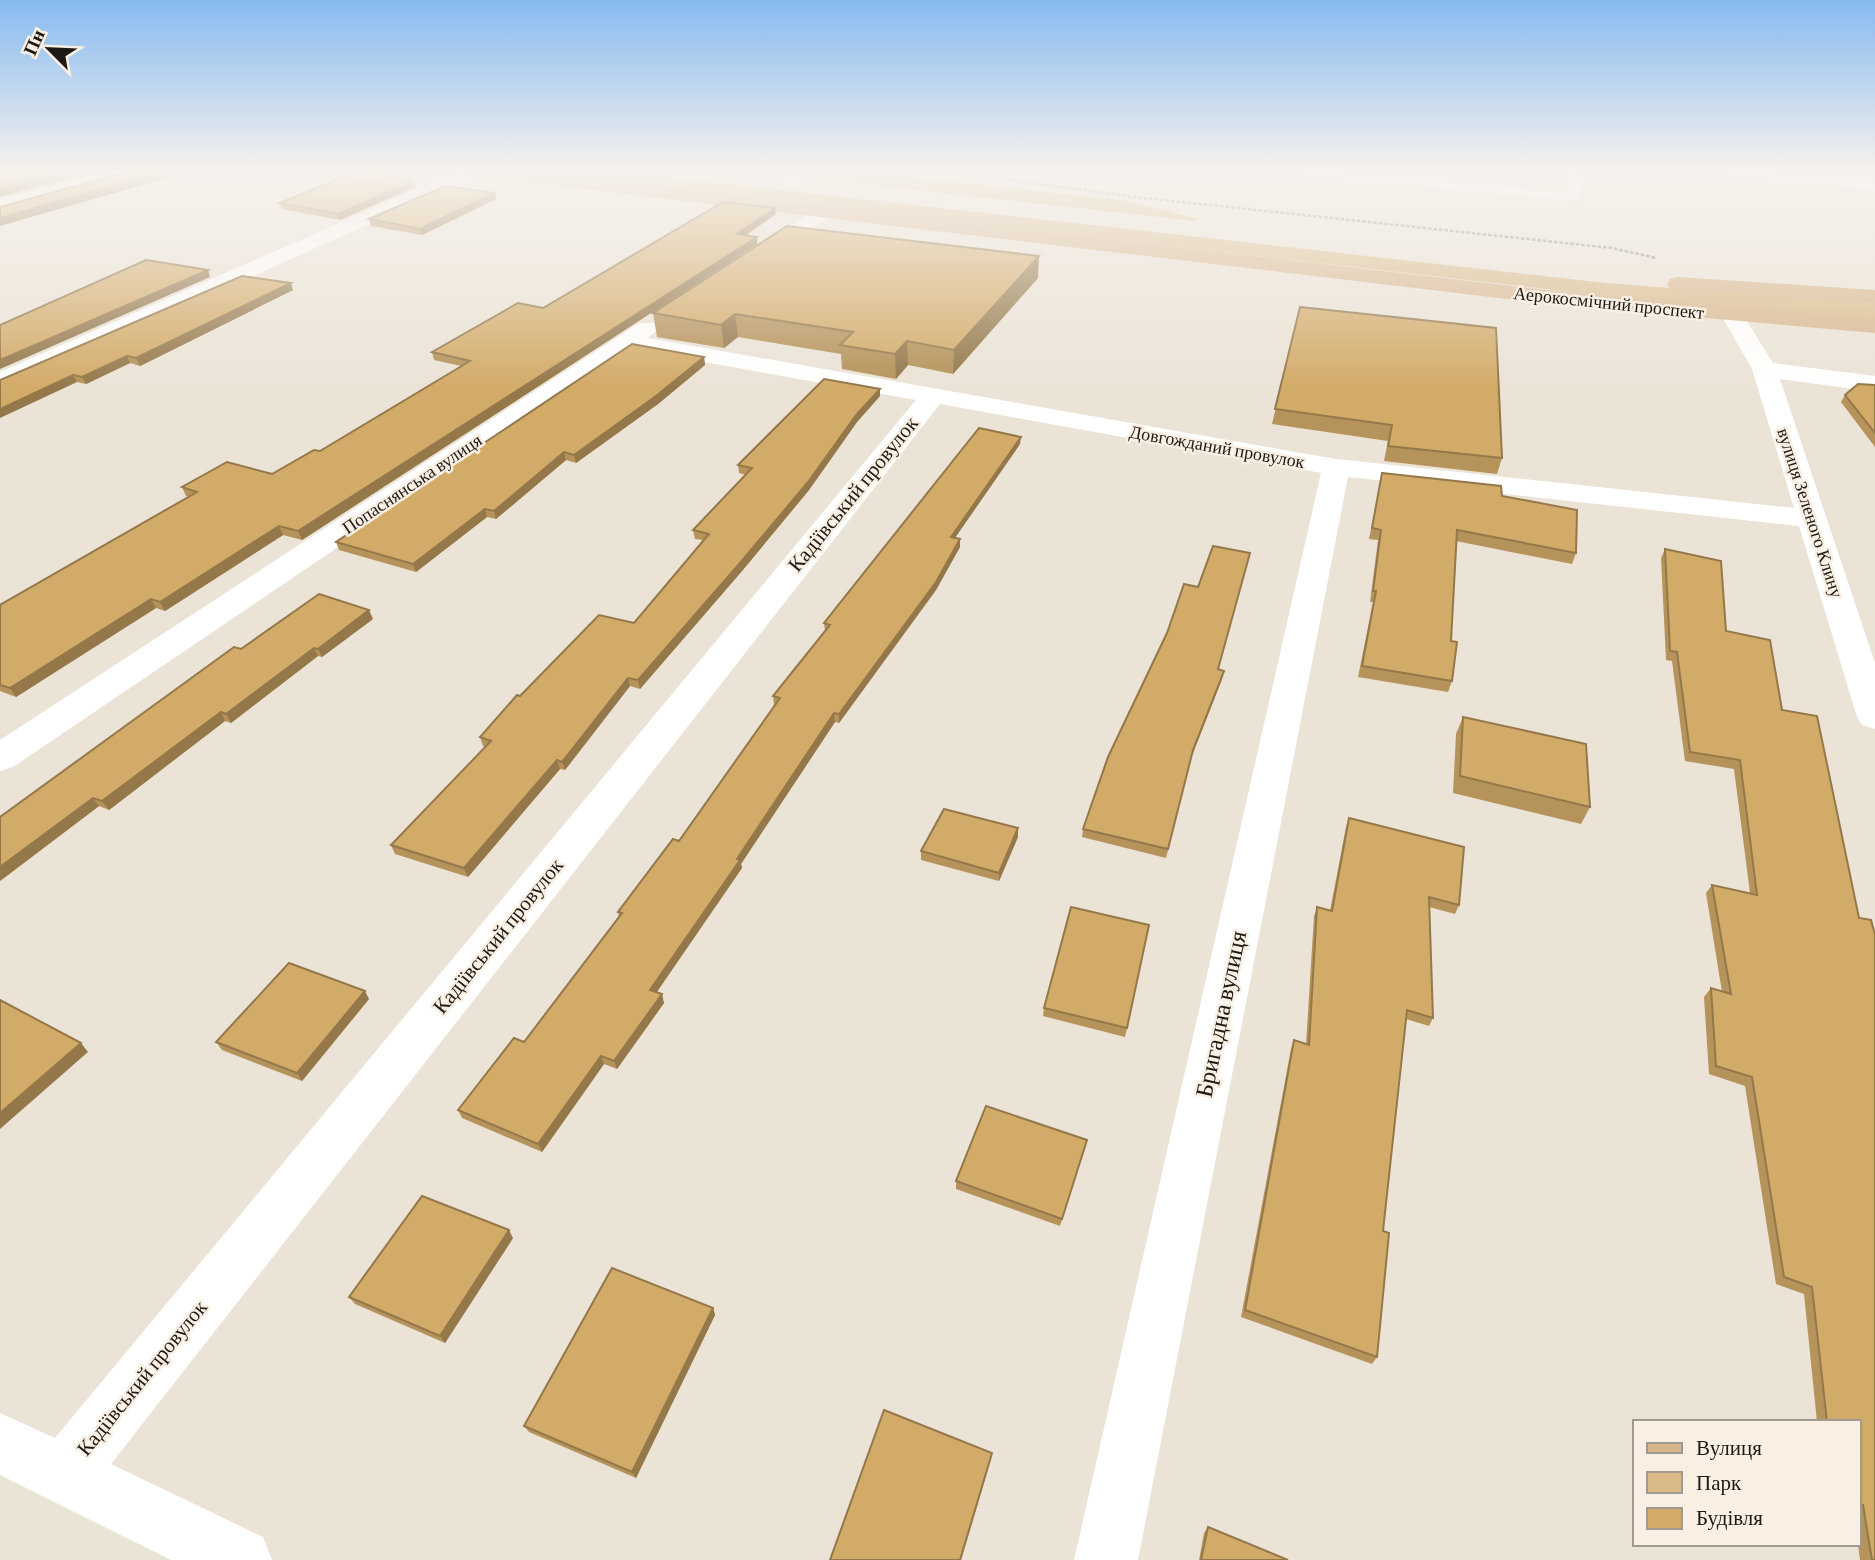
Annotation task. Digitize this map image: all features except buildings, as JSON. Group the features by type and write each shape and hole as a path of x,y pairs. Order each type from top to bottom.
{"main road":[{"name":"Аерокосмічний проспект","path":"1086,243 1548,297 1875,326"},
{"name":"Аерокосмічний проспект","path":"1660,282 1875,297"}],"street":[{"path":"0,381 311,243"},
{"path":"731,273 777,243"},
{"name":"Попаснянська вулиця","path":"0,758 673,311"},
{"name":"вулиця Зеленого Клину","path":"1732,315 1764,369 1875,717"},
{"name":"Довгожданий провулок","path":"626,341 1336,467 1813,519"},
{"path":"1764,369 1875,384"},
{"name":"Кадіївський провулок","path":"64,1475 932,397"},
{"name":"Бригадна вулиця","path":"1106,1560 1336,467"},
{"path":"0,1443 240,1560"}],"path":[{"path":"1572,243 1612,247 1668,259"}],"green space":[{"path":"1142,243 1250,243 1606,283 1875,304 1875,320 1661,302"}]}
